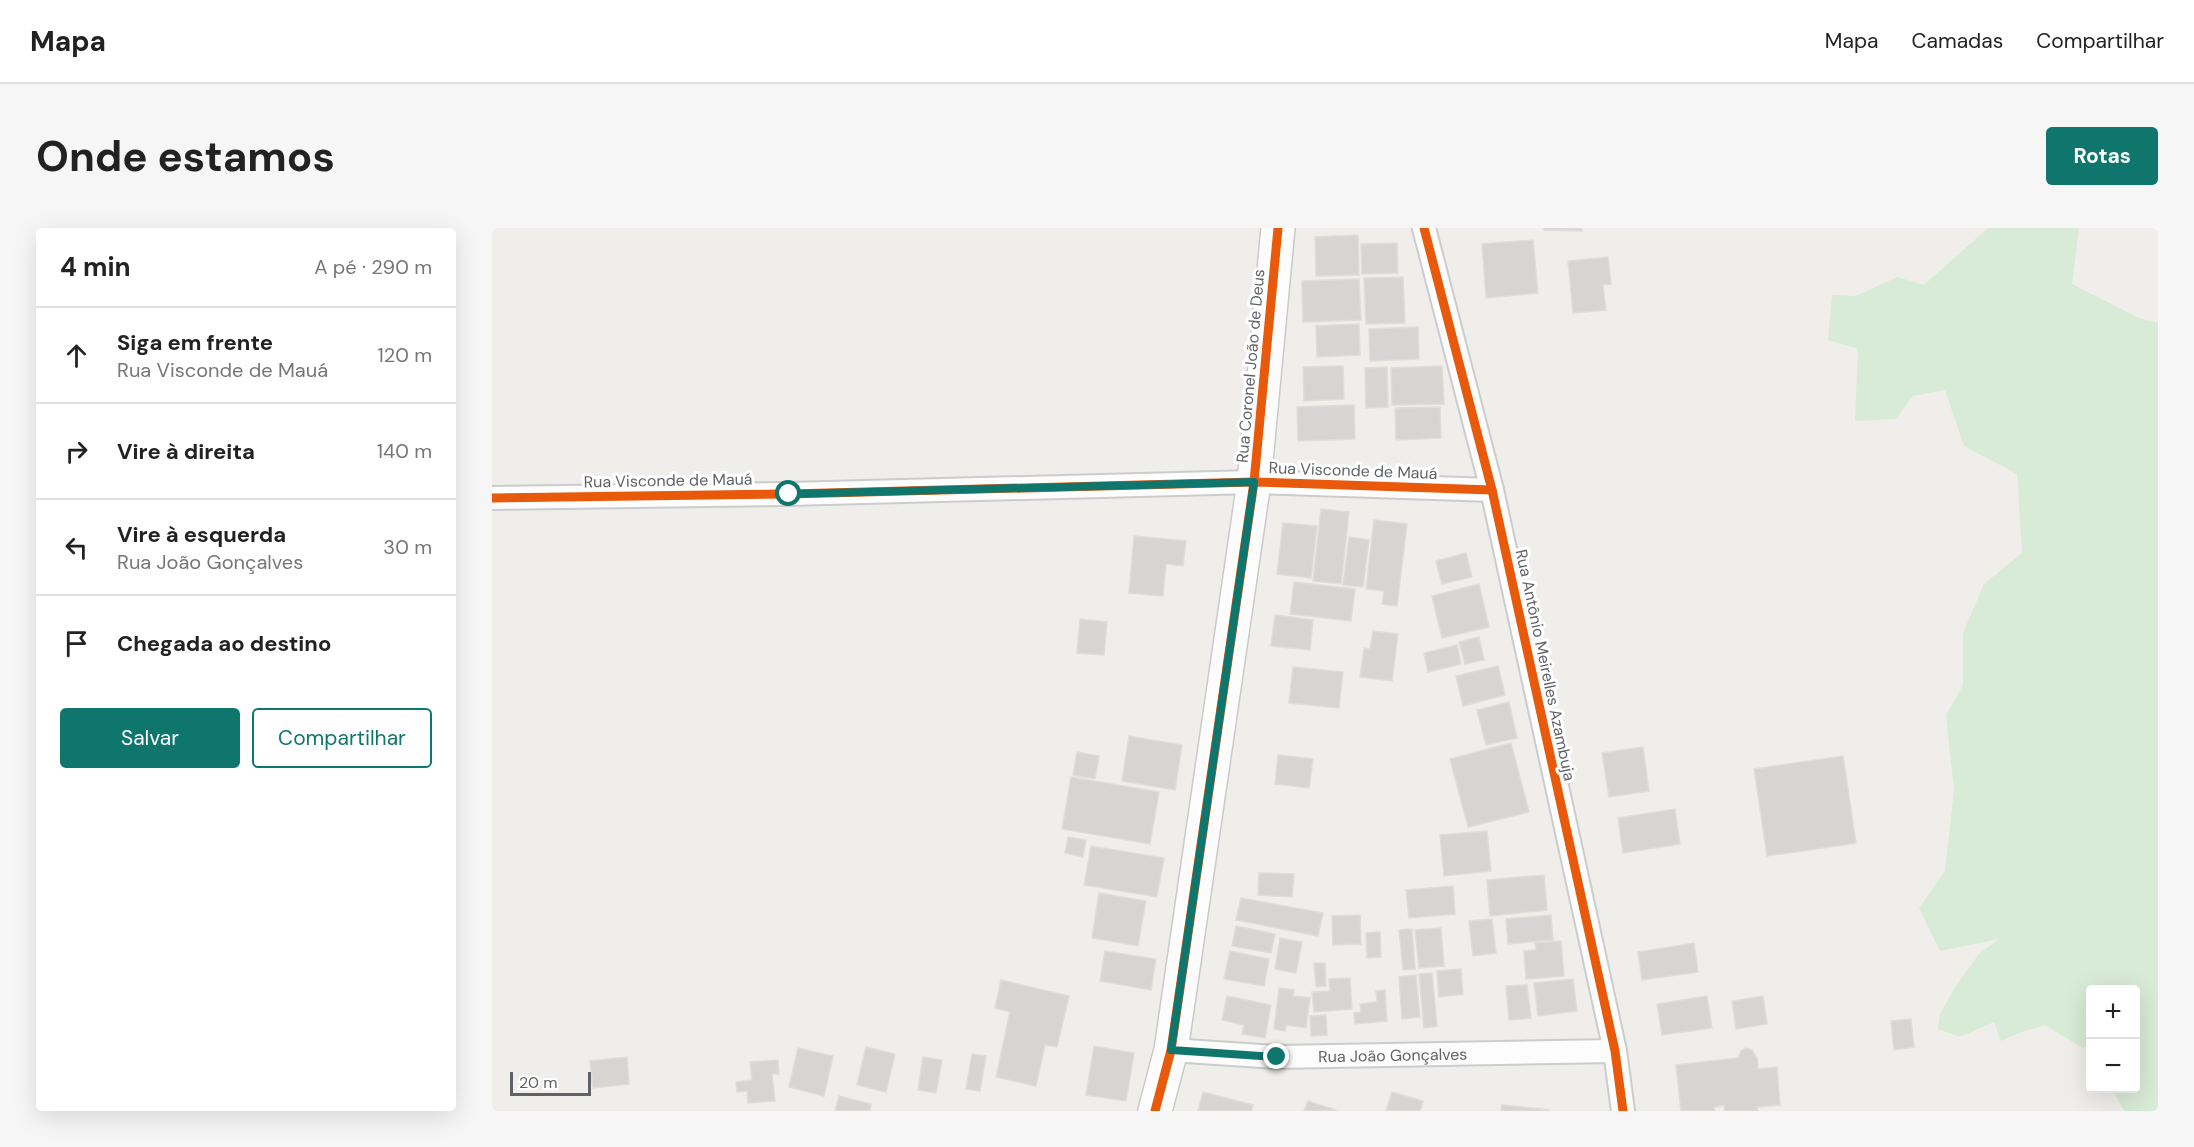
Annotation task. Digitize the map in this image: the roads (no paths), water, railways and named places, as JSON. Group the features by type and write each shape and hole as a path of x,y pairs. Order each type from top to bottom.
{"street":[{"name":"Rua Coronel João de Deus","path":"1155,1111 1171,1050 1254,482 1278,228"},
{"name":"Rua Antônio Meirelles Azambuja","path":"1424,228 1492,490 1615,1051 1623,1111"},
{"name":"Rua Visconde de Mauá","path":"492,498 789,494 1254,482 1492,490"},
{"name":"Rua João Gonçalves","path":"1171,1050 1277,1057 1615,1051"}]}
